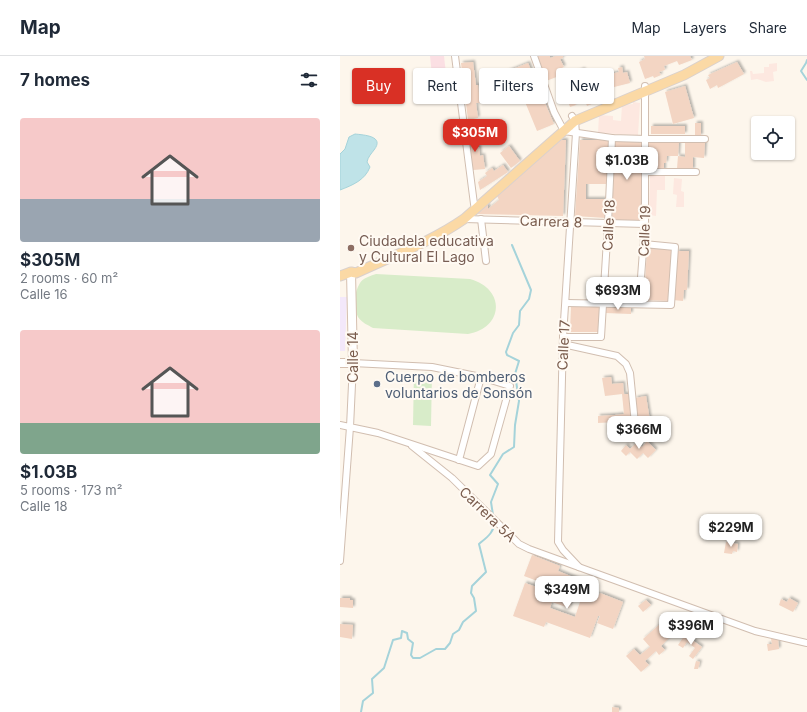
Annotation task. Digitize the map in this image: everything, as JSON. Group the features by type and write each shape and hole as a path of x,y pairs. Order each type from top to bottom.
{"main road":[{"path":"340,276 351,272 356,273 424,242 452,227 573,118 646,88 710,56"},
{"path":"646,88 684,75 719,56"},
{"name":"Calle 14","path":"351,272 353,363"},
{"path":"340,363 353,363"}],"street":[{"path":"455,56 474,206"},
{"path":"534,56 562,129 576,133 612,138 705,139"},
{"name":"Calle 19","path":"639,304 645,224 646,88"},
{"name":"Calle 17","path":"573,118 576,133 563,337 558,542 563,550 579,567"},
{"name":"Calle 18","path":"563,337 601,337 612,138"},
{"path":"646,172 696,172"},
{"name":"Carrera 8","path":"461,219 645,224"},
{"path":"481,219 486,260"},
{"path":"566,303 671,305 675,247 644,244"},
{"path":"563,344 617,356 626,364 630,373 636,434"},
{"path":"353,363 432,367 481,377 459,460"},
{"name":"Calle 14","path":"340,561 353,363"},
{"name":"Carrera 5A","path":"340,425 378,433 478,466 491,454 510,386 481,377"},
{"name":"Carrera 5A","path":"408,443 452,478 499,526 519,544 529,549 755,631 807,643"}],"shaded area":[{"path":"430,56 444,56 445,68 431,68"},
{"path":"777,63 777,71 773,72 774,81 766,82 757,79 751,80 750,71 752,71 753,74 764,73 764,67 769,67 769,64"},
{"path":"633,102 640,103 638,135 598,133 599,115 613,116 613,120 621,121 622,105 633,104"},
{"path":"650,175 665,175 665,190 657,190 656,216 649,215"},
{"path":"674,178 682,179 681,191 684,192 684,207 676,207 677,195 673,194"},
{"path":"340,297 347,297 345,351 340,351"}],"green space":[{"path":"376,274 470,279 482,284 490,291 495,299 496,308 494,317 489,324 480,330 468,334 373,328 358,317 355,309 355,300 356,291 361,281"},
{"path":"414,372 432,373 431,426 413,425"}],"water":[{"path":"355,134 372,137 377,142 377,145 367,162 370,167 368,172 362,179 340,190 340,154 345,149 349,137"}],"building":[{"path":"537,56 550,56 550,58 563,56 563,58 560,59 564,67 556,68 556,77 548,80 548,68 541,68"},
{"path":"644,56 690,56 692,60 679,65 677,61 664,66 665,70 659,72 661,75 654,78 653,76 645,79 639,62 645,59"},
{"path":"473,62 476,85 478,85 479,94 479,103 476,103 478,118 468,120 466,104 471,104 471,68 462,68 461,63"},
{"path":"737,62 744,74 718,88 717,85 710,89 706,80 710,78 708,75"},
{"path":"528,63 530,68 516,68"},
{"path":"622,67 623,73 627,72 630,83 614,87 614,73 619,72 618,68"},
{"path":"685,86 694,118 673,124 665,92"},
{"path":"526,104 545,104 554,124 537,131"},
{"path":"569,104 576,105 570,107"},
{"path":"695,123 701,123 701,136 695,136"},
{"path":"471,126 474,147 479,147 480,156 483,155 485,169 473,170 467,127"},
{"path":"651,126 685,126 685,134 651,134"},
{"path":"560,140 566,140 563,216 477,214 477,211 486,205 488,205 488,209 499,200 497,196"},
{"path":"580,140 609,140 607,184 586,184 586,199 607,199 606,218 575,216"},
{"path":"615,141 643,143 640,221 612,220"},
{"path":"649,142 679,142 678,156 667,156 666,163 664,163 664,171 648,170"},
{"path":"685,143 705,143 704,158 693,157 693,170 677,169 678,156 685,157"},
{"path":"509,146 520,161 511,168 500,153"},
{"path":"503,165 508,172 480,190 478,182 487,176 485,173 492,168 494,171"},
{"path":"647,249 672,250 670,301 644,300"},
{"path":"677,251 689,251 687,290 684,290 683,301 673,300"},
{"path":"571,306 599,307 599,332 570,332"},
{"path":"605,308 631,308 631,314 605,313"},
{"path":"611,377 612,384 623,383 624,394 629,394 632,423 616,424 615,415 624,414 622,394 605,396 602,378"},
{"path":"646,396 650,421 639,423 635,398"},
{"path":"615,415 615,422 598,423 598,416"},
{"path":"647,441 656,450 648,458 643,453 637,459 630,452 626,456 621,451 626,445 630,449 637,442 642,447"},
{"path":"726,542 738,544 737,552 733,551 732,554 724,553"},
{"path":"532,555 560,566 558,571 585,582 580,597 524,576"},
{"path":"525,583 545,590 546,588 573,598 569,608 552,602 550,608 575,617 584,590 599,595 600,593 623,602 613,629 597,623 600,616 598,616 590,638 546,622 544,627 513,616"},
{"path":"340,598 350,598 350,600 353,600 353,608 340,607"},
{"path":"789,598 798,603 793,612 779,605 781,599 787,602"},
{"path":"646,600 651,605 643,612 638,606"},
{"path":"340,624 353,625 352,639 340,637"},
{"path":"660,624 671,636 661,646 665,650 659,655 656,651 645,661 649,665 641,672 626,656 634,649 640,655 650,647 643,639"},
{"path":"685,635 702,647 693,659 689,656 695,648 687,642 683,648 678,645"},
{"path":"778,638 779,649 768,651 767,644 772,644 771,639"},
{"path":"696,661 700,662 698,669 694,669"},
{"path":"612,707 619,708 619,712 612,712"}],"waterway":[{"path":"807,60 801,71 807,80"},
{"path":"493,515 491,502 498,484 490,475 503,454 514,447 515,425 519,401 515,374 519,361 507,355 506,352 513,333 519,325 520,311 529,299 531,290 512,245"},
{"path":"361,712 363,701 373,693 372,679 384,668 393,640 401,638 402,631 407,633 408,639 413,643 411,655 413,658 420,658 436,649 445,649 450,643 453,634 459,630 463,622 476,611 474,598 471,593 472,586 486,572 479,544 492,532 494,522"}],"place":[{"name":"Ciudadela educativa y Cultural El Lago","path":"351,248"},
{"name":"Cuerpo de bomberos voluntarios de Sonsón","path":"377,384"}]}
